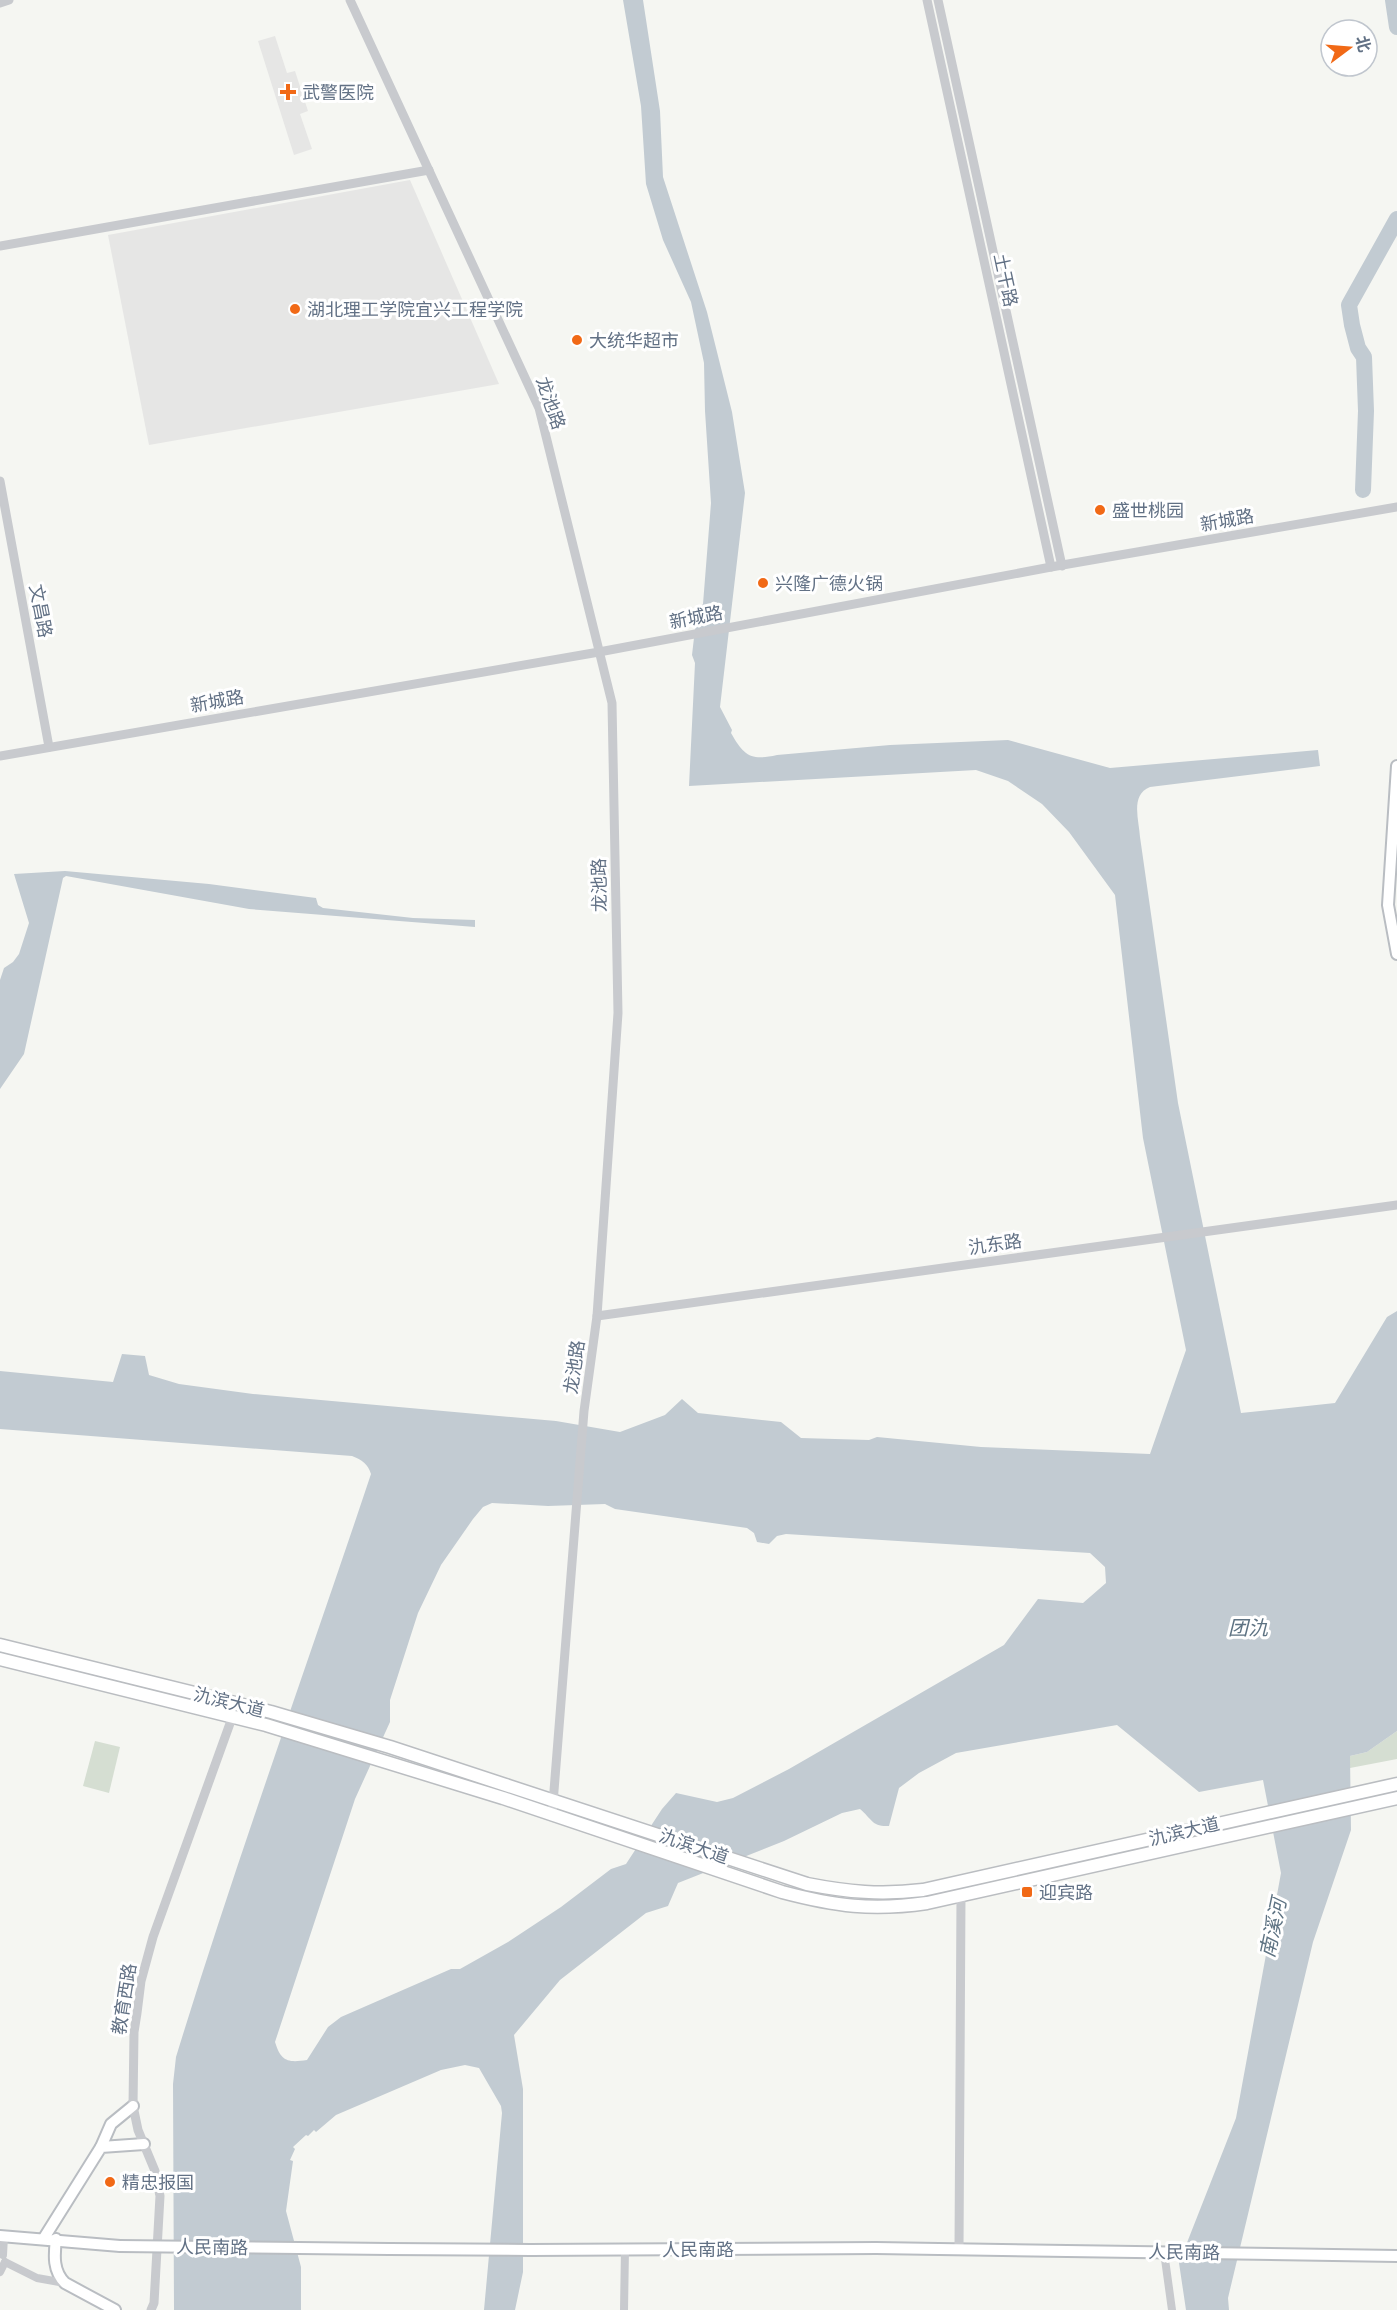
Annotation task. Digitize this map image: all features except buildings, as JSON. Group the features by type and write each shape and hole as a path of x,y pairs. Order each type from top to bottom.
{"main road":[{"path":"1397,766 1388,905 1397,954"},
{"name":"氿滨大道","path":"0,1645 271,1712 553,1799 807,1884 850,1892 889,1894 923,1890 1397,1784"},
{"name":"氿滨大道","path":"0,1659 266,1725 503,1798 758,1884 819,1902 851,1907 892,1908 961,1896 1397,1798"},
{"path":"44,2238 100,2147 111,2124 133,2106"},
{"path":"100,2147 144,2144"},
{"name":"人民南路","path":"2,2236 120,2246 483,2250 959,2249 1397,2256"},
{"path":"56,2239 54,2256 58,2277 116,2310"}],"street":[{"path":"0,3 9,0"},
{"name":"龙池路","path":"351,0 539,408 612,703 618,1014 597,1316 584,1411 552,1816"},
{"name":"土干路","path":"927,0 1052,567"},
{"name":"土干路","path":"938,0 1062,566"},
{"path":"0,246 429,170"},
{"name":"文昌路","path":"0,481 50,747"},
{"name":"新城路","path":"0,756 599,652 1052,567 1397,507"},
{"name":"氿东路","path":"597,1316 1397,1205"},
{"name":"教育西路","path":"151,2310 154,2303 160,2196 155,2171 133,2106 134,2032 141,1981 157,1927 237,1704"},
{"path":"959,2249 961,1896"},
{"path":"2,2236 3,2260 37,2278 65,2283"},
{"path":"624,2249 624,2310"},
{"path":"1164,2252 1172,2310"}],"shaded area":[{"name":"武警医院","path":"275,36 287,73 295,71 308,111 300,114 312,149 294,155 258,41"},
{"name":"湖北理工学院宜兴工程学院","path":"410,180 499,384 149,445 108,235"},
{"path":"1397,1731 1397,1759 1350,1768 1350,1756 1367,1752"},
{"path":"95,1741 120,1747 109,1793 83,1786"}],"water":[{"path":"623,0 643,0 660,111 663,177 707,312 732,412 745,493 720,707 732,730 731,733 744,752 754,757 761,757 890,745 1008,740 1110,768 1318,750 1320,766 1150,787 1140,796 1137,809 1178,1103 1241,1413 1335,1403 1387,1317 1397,1311 1397,1731 1367,1752 1350,1756 1351,1830 1313,1942 1228,2298 1229,2310 1186,2310 1179,2263 1236,2118 1281,1873 1263,1780 1199,1792 1117,1725 956,1753 919,1773 899,1788 889,1826 876,1824 860,1809 842,1813 784,1841 678,1883 668,1906 646,1913 560,1980 514,2035 523,2089 523,2272 515,2310 484,2310 502,2113 501,2106 479,2068 465,2065 441,2070 336,2115 316,2132 314,2130 308,2136 306,2135 293,2147 295,2149 290,2160 293,2161 286,2211 301,2267 301,2310 174,2310 173,2084 176,2057 247,1838 371,1474 364,1463 352,1456 0,1429 0,1371 113,1382 122,1354 145,1356 149,1375 179,1384 253,1394 556,1421 620,1432 665,1415 682,1399 698,1413 781,1422 801,1438 869,1440 877,1437 981,1447 1150,1454 1186,1350 1143,1138 1115,895 1069,832 1042,804 1008,781 976,770 689,786 695,663 692,655 697,612 703,604 711,503 704,363 691,302 663,240 646,184 641,106","holes":["492,1503 548,1506 605,1504 615,1509 747,1528 754,1533 757,1542 769,1544 777,1536 786,1534 1090,1553 1105,1567 1106,1583 1083,1603 1038,1599 1004,1645 789,1769 733,1798 717,1802 676,1793 662,1809 626,1864 611,1869 561,1907 508,1942 460,1969 451,1969 341,2017 328,2027 307,2060 290,2061 282,2057 275,2042 355,1799 390,1722 390,1700 418,1613 441,1565 483,1507"]},
{"path":"65,871 209,884 316,898 318,905 323,908 413,918 475,920 475,927 249,909 66,876 63,878 24,1054 0,1089 0,980 4,968 19,954 29,923 14,874"}],"waterway":[{"path":"1393,0 1397,27"},
{"path":"1363,490 1366,411 1364,357 1358,348 1349,305 1397,219"}],"place":[{"name":"武警医院","path":"288,92"},
{"name":"湖北理工学院宜兴工程学院","path":"295,309"},
{"name":"大统华超市","path":"577,340"},
{"name":"盛世桃园","path":"1100,510"},
{"name":"兴隆广德火锅","path":"763,583"},
{"name":"迎宾路","path":"1027,1892"},
{"name":"精忠报国","path":"110,2182"}],"water label":[{"name":"团氿","path":"1248,1628"},
{"name":"南溪河","path":"1273,1928"}]}
